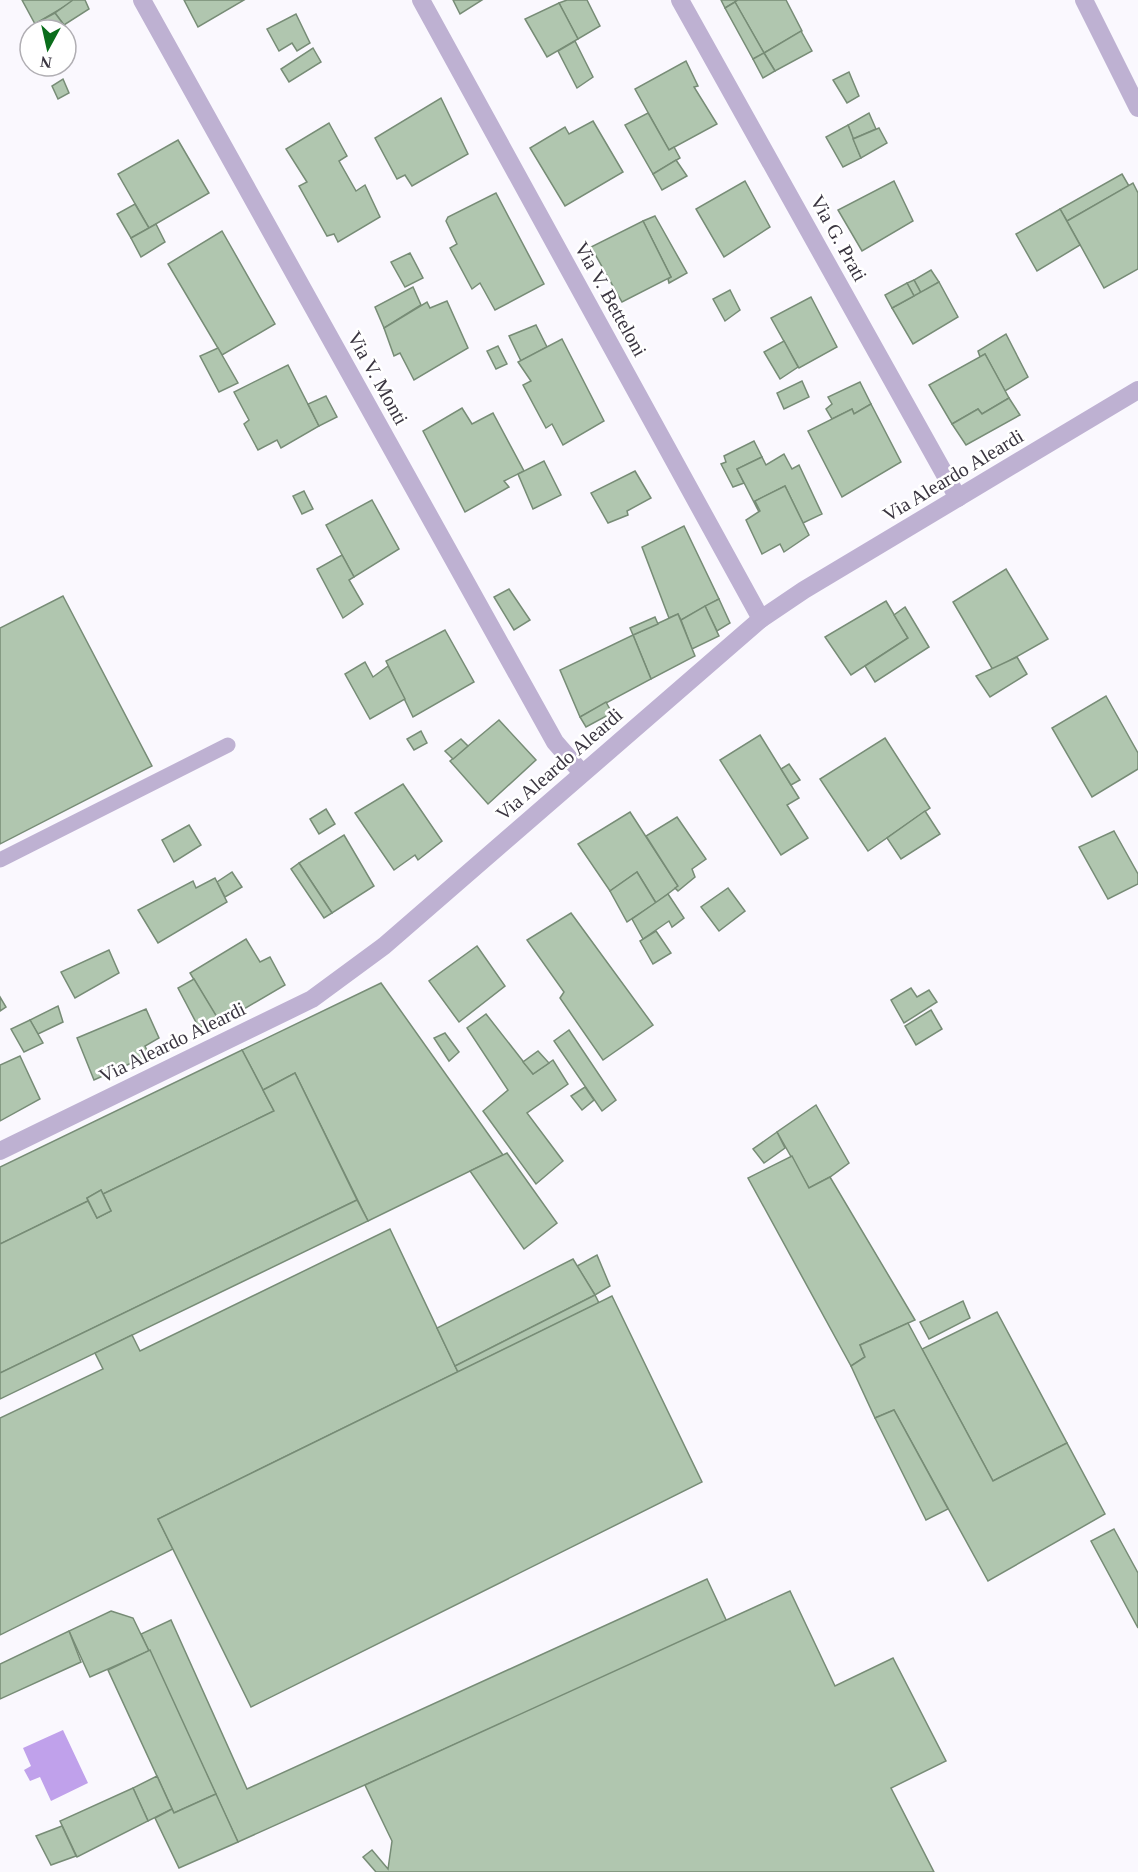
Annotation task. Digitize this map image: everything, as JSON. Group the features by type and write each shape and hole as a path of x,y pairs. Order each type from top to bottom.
{"street":[{"name":"Via V. Monti","path":"142,0 555,742 582,773"},
{"name":"Via V. Betteloni","path":"421,0 761,620"},
{"name":"Via G. Prati","path":"680,0 958,498"},
{"path":"1084,0 1138,108"},
{"name":"Via Aleardo Aleardi","path":"0,1151 312,999 335,984 384,946 761,620 804,590 1138,390"}],"lane":[{"path":"0,860 228,745"}],"shaded area":[{"path":"63,1730 88,1783 51,1801 40,1777 30,1781 24,1770 31,1766 23,1748"}],"building":[{"path":"22,0 74,1 45,18 32,18"},
{"path":"73,0 85,0 89,9 75,18 59,18 55,13"},
{"path":"184,0 244,0 198,27"},
{"path":"453,0 482,0 460,14"},
{"path":"567,0 587,0 600,26 578,39 559,3"},
{"path":"721,0 738,0 725,8"},
{"path":"738,0 786,0 802,31 764,53 735,2"},
{"path":"735,2 764,53 753,59 725,8"},
{"path":"559,3 578,39 547,57 525,19"},
{"path":"55,13 59,18 46,18"},
{"path":"296,14 310,43 297,51 292,43 279,51 267,29"},
{"path":"801,31 812,51 775,71 764,53"},
{"path":"575,41 593,77 577,88 558,51"},
{"path":"313,48 321,62 289,82 281,69"},
{"path":"764,53 775,71 763,78 753,59"},
{"path":"686,61 698,86 694,87 717,124 669,150 635,89"},
{"path":"849,72 859,96 847,103 833,80"},
{"path":"63,79 69,93 58,99 52,86"},
{"path":"441,98 468,154 412,186 405,175 397,179 375,138"},
{"path":"648,113 669,150 674,147 680,158 653,174 625,125"},
{"path":"869,113 876,129 853,139 848,125"},
{"path":"593,121 623,172 565,206 530,148 565,127 569,134"},
{"path":"329,123 347,156 339,161 356,191 365,185 380,217 338,242 334,234 327,236 299,186 307,182 286,149"},
{"path":"848,125 861,158 843,167 826,137"},
{"path":"879,128 887,143 861,158 853,139"},
{"path":"178,140 209,193 149,228 118,174"},
{"path":"676,160 687,176 662,190 653,174"},
{"path":"1122,174 1129,186 1067,221 1060,209"},
{"path":"745,181 770,227 724,257 696,209"},
{"path":"894,181 913,221 862,251 838,210"},
{"path":"1133,183 1138,193 1138,269 1104,288 1067,221"},
{"path":"496,193 544,284 495,310 480,283 472,289 450,248 457,244 446,221 448,217"},
{"path":"135,204 149,228 131,238 117,214"},
{"path":"1060,209 1080,245 1037,271 1016,234"},
{"path":"655,216 687,273 669,283 668,279 671,277 643,221"},
{"path":"643,221 671,277 622,302 591,247"},
{"path":"156,224 165,242 141,257 131,238"},
{"path":"222,231 275,324 222,355 168,264"},
{"path":"410,253 423,278 405,287 391,262"},
{"path":"931,270 939,282 921,293 914,280"},
{"path":"914,280 921,293 914,296 907,283"},
{"path":"939,282 958,317 913,344 892,308"},
{"path":"907,283 914,296 892,308 885,295"},
{"path":"413,287 421,305 384,328 375,307"},
{"path":"730,290 740,310 725,321 713,299"},
{"path":"811,297 837,347 799,368 771,318"},
{"path":"447,301 468,348 414,380 400,353 394,356 384,328 427,302 430,308"},
{"path":"536,325 547,347 521,361 509,336"},
{"path":"1006,334 1028,377 1005,391 985,354 980,357 978,351"},
{"path":"562,339 604,421 563,445 552,424 546,428 523,385 531,381 518,362"},
{"path":"784,341 798,367 780,379 764,352"},
{"path":"498,346 507,364 496,369 487,351"},
{"path":"218,348 238,383 219,392 200,356"},
{"path":"985,354 1009,398 982,414 978,409 952,424 929,385"},
{"path":"288,365 319,426 281,448 277,440 258,450 244,424 249,420 234,392"},
{"path":"802,381 809,397 784,409 777,393"},
{"path":"860,382 871,404 854,414 852,409 832,419 826,409 832,404 828,397"},
{"path":"326,396 337,417 319,426 308,404"},
{"path":"1009,398 1020,415 966,445 952,424 978,409 982,414"},
{"path":"871,404 901,462 842,497 808,431 852,409 854,414"},
{"path":"462,408 472,424 493,413 524,471 504,481 509,487 465,512 423,431"},
{"path":"754,441 762,457 737,469 744,483 733,487 721,464 726,462 724,456"},
{"path":"784,454 792,469 799,465 822,514 803,523 785,486 755,501 759,512 737,469 762,457 766,465"},
{"path":"544,461 561,495 533,509 518,474"},
{"path":"635,471 651,498 627,511 628,515 608,523 591,493"},
{"path":"785,486 809,535 784,552 780,544 762,554 746,520 760,511 755,501"},
{"path":"304,491 313,509 302,514 293,496"},
{"path":"372,500 399,549 354,577 326,525"},
{"path":"684,526 719,599 681,620 678,614 669,618 642,547"},
{"path":"342,555 354,577 349,580 363,604 343,618 317,569"},
{"path":"1006,569 1048,639 993,670 953,602"},
{"path":"509,589 530,620 514,630 494,597"},
{"path":"63,596 152,766 0,844 0,628"},
{"path":"719,599 730,623 717,631 705,606"},
{"path":"886,601 908,638 851,675 825,637"},
{"path":"705,606 719,636 692,649 681,620"},
{"path":"905,607 929,647 875,682 865,666 908,638 894,615"},
{"path":"678,614 695,656 651,679 633,635"},
{"path":"655,617 658,624 633,635 630,628"},
{"path":"445,630 474,682 413,717 386,661"},
{"path":"633,635 651,679 580,717 560,670"},
{"path":"1017,657 1027,674 990,697 976,676"},
{"path":"365,662 373,677 388,666 405,699 370,719 345,674"},
{"path":"1106,696 1138,753 1138,769 1092,797 1052,728"},
{"path":"606,702 612,713 586,727 580,717"},
{"path":"499,720 536,760 488,804 450,761"},
{"path":"421,731 427,743 414,750 407,739"},
{"path":"760,735 799,798 787,805 808,838 781,855 720,760"},
{"path":"885,738 930,808 868,851 820,779"},
{"path":"461,739 468,746 453,759 445,751"},
{"path":"789,764 800,780 791,785 781,769"},
{"path":"403,784 442,841 418,860 415,855 394,870 355,813"},
{"path":"326,809 335,824 319,834 310,819"},
{"path":"925,811 940,834 901,859 887,838"},
{"path":"630,812 678,886 656,903 637,872 610,891 578,844"},
{"path":"677,817 706,859 692,869 695,877 678,891 675,888 678,886 646,836"},
{"path":"189,825 201,845 174,862 162,840"},
{"path":"1114,831 1138,874 1138,884 1108,899 1079,847"},
{"path":"344,835 374,886 332,913 299,863"},
{"path":"299,863 332,913 324,918 291,869"},
{"path":"232,872 242,887 225,897 217,882"},
{"path":"637,872 656,903 627,922 610,891"},
{"path":"215,878 227,902 158,943 138,910 193,881 196,888"},
{"path":"728,888 745,911 719,931 701,907"},
{"path":"668,894 684,918 672,927 669,921 643,939 632,919"},
{"path":"571,913 653,1025 603,1060 560,998 564,992 527,940"},
{"path":"656,931 671,953 653,964 640,941"},
{"path":"246,939 260,962 270,957 285,985 220,1023 190,973"},
{"path":"477,946 505,986 459,1022 429,981"},
{"path":"109,950 119,973 75,998 61,972"},
{"path":"194,979 217,1017 199,1028 178,988"},
{"path":"381,983 503,1155 368,1221 295,1073 263,1090 242,1050"},
{"path":"911,988 917,997 929,990 937,1002 904,1023 891,1000"},
{"path":"0,997 6,1007 0,1011"},
{"path":"58,1006 63,1022 38,1034 30,1020"},
{"path":"146,1009 159,1038 145,1046 149,1055 94,1080 77,1038"},
{"path":"931,1010 942,1029 916,1045 905,1026"},
{"path":"486,1014 533,1074 553,1060 568,1084 527,1113 563,1161 536,1184 483,1111 508,1090 467,1028"},
{"path":"30,1020 43,1043 24,1052 11,1029"},
{"path":"569,1030 616,1100 602,1111 554,1041"},
{"path":"445,1033 459,1052 449,1061 434,1038"},
{"path":"242,1050 274,1111 103,1194 101,1190 87,1198 88,1201 0,1244 0,1167"},
{"path":"538,1051 549,1063 533,1074 523,1062"},
{"path":"20,1056 40,1099 0,1121 0,1065"},
{"path":"295,1073 357,1200 0,1373 0,1244 88,1201 97,1218 111,1211 103,1194 274,1111 263,1090"},
{"path":"585,1087 594,1100 582,1110 571,1096"},
{"path":"816,1105 849,1163 830,1177 809,1188 777,1132"},
{"path":"777,1132 785,1148 764,1163 753,1149"},
{"path":"507,1153 557,1223 524,1249 470,1171"},
{"path":"792,1156 809,1188 830,1177 915,1320 860,1345 865,1357 851,1366 748,1178"},
{"path":"101,1190 111,1211 97,1218 87,1198"},
{"path":"357,1200 368,1221 0,1399 0,1373"},
{"path":"390,1229 458,1372 158,1519 173,1549 0,1635 0,1418 103,1369 95,1353 132,1335 140,1351"},
{"path":"597,1255 610,1286 595,1295 577,1266"},
{"path":"573,1259 595,1295 455,1366 437,1328"},
{"path":"595,1295 599,1303 458,1372 455,1366"},
{"path":"612,1296 702,1482 251,1707 158,1519"},
{"path":"963,1301 970,1318 929,1339 920,1322"},
{"path":"997,1312 1067,1443 993,1481 922,1349"},
{"path":"908,1323 993,1481 1067,1443 1105,1514 988,1581 894,1410 875,1418 851,1366 865,1357 860,1345"},
{"path":"894,1410 948,1509 926,1520 875,1418"},
{"path":"1114,1529 1138,1573 1138,1628 1091,1541"},
{"path":"707,1579 727,1622 238,1842 141,1634 171,1620 247,1789"},
{"path":"790,1591 835,1686 893,1658 946,1761 891,1788 934,1872 376,1872 363,1857 372,1850 388,1869 392,1841 365,1785"},
{"path":"111,1611 133,1618 149,1651 90,1677 69,1631"},
{"path":"69,1631 81,1662 0,1699 0,1664"},
{"path":"150,1650 216,1794 174,1813 108,1670"},
{"path":"157,1776 172,1809 148,1821 133,1788"},
{"path":"133,1788 148,1821 77,1857 60,1821"},
{"path":"216,1794 238,1842 179,1868 155,1818 172,1809 174,1813"},
{"path":"62,1826 76,1856 51,1865 36,1836"}]}
